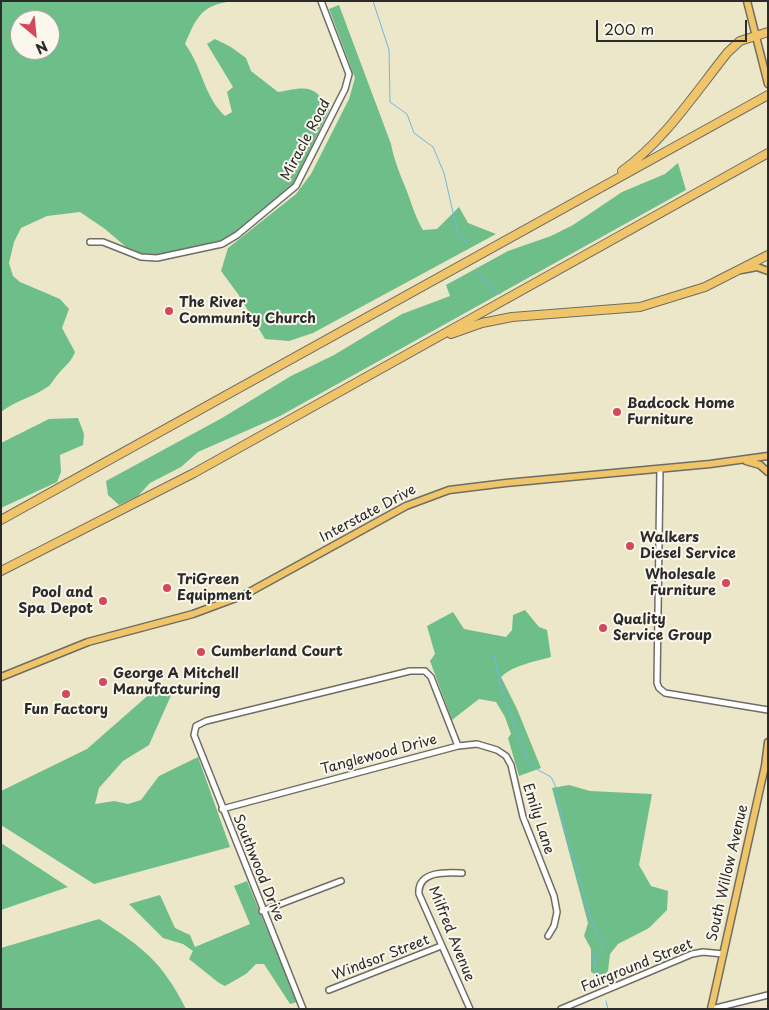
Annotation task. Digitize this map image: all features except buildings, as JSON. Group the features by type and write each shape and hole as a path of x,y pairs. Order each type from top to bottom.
{"highway":[{"path":"592,193 636,161 656,141 728,52 740,41 768,32"},
{"path":"1,520 768,95"},
{"path":"1,571 194,473 768,154"},
{"path":"428,342 482,323 512,317 640,307 683,295 768,255"}],"main road":[{"path":"747,1 768,84"},
{"path":"733,272 757,267 768,271"},
{"name":"Interstate Drive","path":"1,677 88,642 193,614 244,595 406,506 431,495 465,487 660,469 768,456"},
{"path":"740,460 755,463 768,472"},
{"name":"South Willow Avenue","path":"711,1009 768,742"}],"street":[{"name":"Miracle Road","path":"90,242 103,242 141,257 158,258 222,244 237,235 296,186 346,89 349,74 321,1"},
{"path":"660,469 657,683 659,688 665,693 768,710"},
{"name":"Tanglewood Drive","path":"194,735 196,726 206,721 417,670 425,671 431,677 458,746 222,809"},
{"name":"Southwood Drive","path":"194,735 262,911 303,1009"},
{"name":"Emily Lane","path":"458,746 477,744 497,750 506,756 511,765 523,817 554,896 557,912 554,926 548,936"},
{"name":"Milfred Avenue","path":"462,873 432,874 421,881 418,887 419,894 470,1009"},
{"path":"262,911 341,881"},
{"name":"Windsor Street","path":"329,990 442,946"},
{"name":"Fairground Street","path":"561,1009 692,954 703,952 723,954"},
{"path":"711,1009 768,994"}],"green space":[{"path":"1,1 247,1 218,4 204,11 192,28 185,44 212,100 225,116 232,112 227,92 233,87 207,44 215,39 231,47 246,58 251,71 278,92 302,88 308,89 314,91 324,101 329,110 294,184 236,233 222,240 162,255 143,254 126,247 105,229 80,212 47,216 21,228 14,242 9,263 13,276 20,282 60,299 69,309 62,328 75,352 49,386 1,412"},
{"path":"339,5 391,144 399,172 423,230 437,229 459,207 468,223 496,234 313,333 289,341 265,339 238,294 221,271 228,248 296,194 311,174 349,99 355,78 329,9"},
{"path":"678,163 686,190 280,416 198,452 181,467 150,483 138,496 119,505 108,495 106,481 222,418 291,376 334,355 402,314 450,296 446,285 508,251 551,236 573,225 622,192 665,174"},
{"path":"78,418 84,434 83,445 60,455 61,472 57,482 1,508 1,443 49,419"},
{"path":"525,610 539,627 547,630 551,657 518,667 501,677 517,709 541,768 519,776 508,738 511,734 505,717 496,702 479,699 452,720 430,661 435,654 427,626 453,612 464,629 506,637 512,630 513,615"},
{"path":"161,684 173,691 149,745 123,761 99,788 95,804 114,801 128,804 141,800 159,776 198,757 230,847 94,884 1,825 1,791 87,749"},
{"path":"569,785 590,791 652,794 639,865 651,886 668,891 667,910 649,928 618,944 610,954 608,971 602,978 591,972 591,949 584,936 588,923 552,788"},
{"path":"1,843 68,887 1,910"},
{"path":"247,881 297,1002 290,1004 264,964 256,964 246,974 225,986 219,983 189,959 193,951 183,944 163,938 129,904 160,895 175,928 190,935 195,947 250,924 234,886"},
{"path":"99,919 150,956 177,992 186,1009 1,1009 1,948"}],"waterway":[{"path":"373,1 389,50 390,102 407,114 414,133 433,147 444,173 457,230 468,245"},
{"path":"477,269 484,280 501,294"},
{"path":"494,654 500,685 529,765 551,777 555,785 563,824 591,918 603,947 594,957 597,977"},
{"path":"606,1001 608,1009"}],"place":[{"name":"The River Community Church","path":"169,311"},
{"name":"Badcock Home Furniture","path":"617,412"},
{"name":"Walkers Diesel Service","path":"630,546"},
{"name":"Wholesale Furniture","path":"726,583"},
{"name":"TriGreen Equipment","path":"167,588"},
{"name":"Pool and Spa Depot","path":"103,601"},
{"name":"Quality Service Group","path":"603,628"},
{"name":"Cumberland Court","path":"201,652"},
{"name":"George A Mitchell Manufacturing","path":"103,682"},
{"name":"Fun Factory","path":"66,694"}]}
